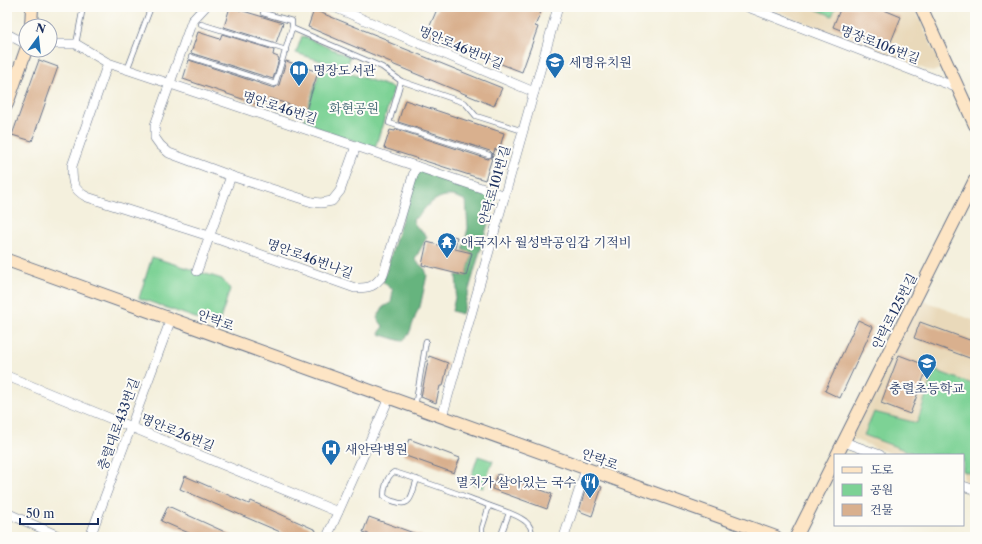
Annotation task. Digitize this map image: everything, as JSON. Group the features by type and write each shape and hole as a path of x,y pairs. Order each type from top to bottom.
{"main road":[{"path":"31,18 32,7"},
{"path":"922,7 975,125"},
{"path":"7,104 23,58"},
{"name":"안락로125번길","path":"838,454 975,180"},
{"name":"안락로","path":"7,260 776,537"},
{"path":"796,537 834,461"}],"street":[{"path":"205,7 192,21 155,125 156,138 160,145 169,153 231,176 312,202 321,203 332,201 340,191 356,146"},
{"name":"명안로46번마길","path":"334,7 534,92"},
{"name":"안락로101번길","path":"442,417 558,7"},
{"name":"명장로106번길","path":"748,7 958,88"},
{"path":"7,34 18,40"},
{"path":"58,44 76,44"},
{"name":"명안로46번길","path":"76,44 108,63 127,70 505,196"},
{"name":"명안로46번나길","path":"108,63 72,166 72,183 81,194 87,198 209,236 355,288 366,288 376,284 383,275 416,166"},
{"path":"197,271 231,176"},
{"name":"충렬대로433번길","path":"90,537 170,319"},
{"name":"명안로26번길","path":"7,376 338,512"},
{"path":"327,537 389,398"},
{"path":"844,442 877,454"},
{"path":"564,537 586,469"},
{"path":"964,486 975,490"},
{"path":"7,513 61,537"}],"lane":[{"path":"76,44 83,7"},
{"path":"127,70 151,7"},
{"path":"190,57 275,84 292,28 292,21 263,13"},
{"path":"201,24 286,50"},
{"path":"292,28 382,68 401,81 465,103 476,116 523,131"},
{"path":"401,81 389,123 489,155"},
{"path":"415,407 426,341"},
{"path":"417,479 409,501 406,504 400,504 387,499 384,496 390,474 394,472 417,479 509,513 526,522 530,527 532,534 531,537"},
{"path":"489,506 482,532 485,535 492,537"},
{"path":"499,537 509,513"}],"shaded area":[{"path":"766,7 914,7 942,68 932,72"},
{"name":"충렬초등학교","path":"920,299 975,321 975,485 964,480 964,454 892,454 850,438"}],"green space":[{"path":"811,7 836,7 832,16"},
{"path":"302,36 350,57 347,67 337,66 296,53"},
{"name":"화현공원","path":"322,64 394,88 375,148 303,123"},
{"path":"417,169 484,192 495,199 462,314 452,311 457,289 456,275 466,276 472,253 463,250 468,228 466,201 454,196 444,196 435,200 413,219 415,225 427,237 415,259 425,269 427,275 420,307 409,334 401,341 379,334 383,326 377,318 383,307 391,303 393,290 383,282"},
{"path":"152,257 222,279 230,289 218,326 139,298"},
{"path":"934,370 975,385 975,475 964,471 964,454 915,454 864,435 874,412 917,423"},
{"path":"478,456 493,461 483,488 469,483"}],"building":[{"path":"230,7 283,23 276,43 224,27"},
{"path":"438,7 487,7 494,10 495,7 543,7 535,26 538,27 522,72 426,35"},
{"path":"841,7 877,7 901,17 888,49 833,27"},
{"path":"314,10 502,88 494,106 392,64 393,63 308,27"},
{"path":"198,32 220,39 222,34 274,50 273,55 279,59 273,79 191,53"},
{"path":"39,60 58,67 32,141 12,135"},
{"path":"189,60 274,88 279,85 286,61 318,72 306,110 269,98 266,107 183,79"},
{"path":"405,100 504,133 499,151 495,149 485,180 384,148 390,130 395,131 396,129 488,159 493,154 490,151 398,122"},
{"name":"애국지사 월성박공임갑 기적비","path":"448,235 457,237 455,249 472,253 466,276 422,265 427,242 446,247"},
{"path":"858,320 873,327 840,398 825,391"},
{"path":"920,322 975,342 975,360 914,338"},
{"path":"899,355 928,366 910,414 881,403"},
{"path":"429,356 448,363 443,386 440,386 436,403 421,397"},
{"path":"409,439 460,458 454,473 403,455"},
{"path":"498,474 552,494 547,509 492,489"},
{"path":"185,476 249,504 251,501 316,530 314,537 292,537 180,489"},
{"name":"멸치가 살아있는 국수","path":"588,481 602,487 592,516 579,511"},
{"path":"168,506 236,537 198,537 161,521"},
{"path":"369,517 422,537 376,537 363,532"}],"place":[{"name":"세명유치원","path":"555,79"},
{"name":"명장도서관","path":"299,87"},
{"name":"애국지사 월성박공임갑 기적비","path":"447,259"},
{"name":"충렬초등학교","path":"927,380"},
{"name":"새안락병원","path":"331,466"},
{"name":"멸치가 살아있는 국수","path":"590,499"}]}
